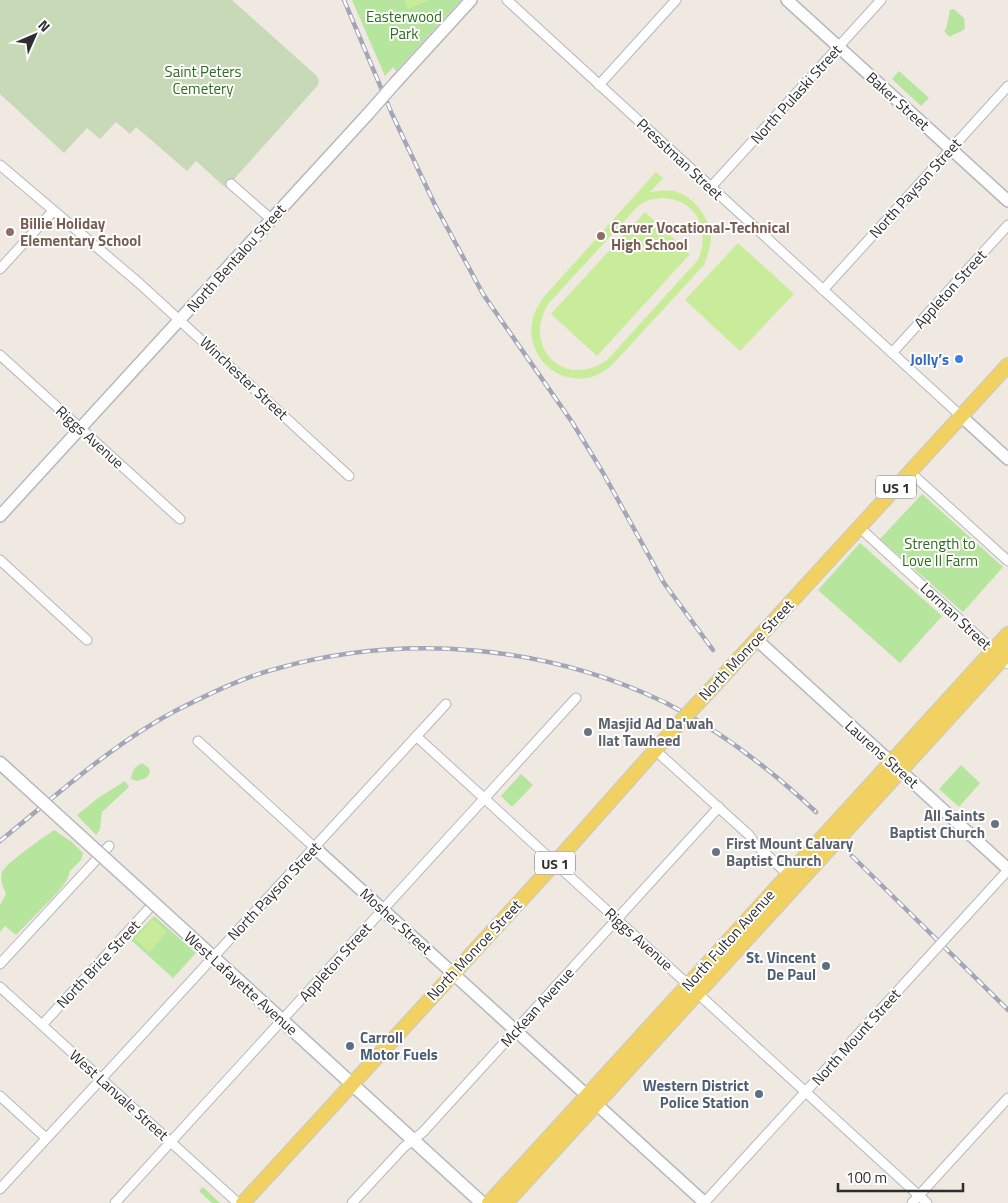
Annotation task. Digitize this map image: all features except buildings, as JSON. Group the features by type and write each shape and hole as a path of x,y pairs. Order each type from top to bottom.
{"main road":[{"name":"North Monroe Street","path":"243,1203 1008,365"},
{"name":"North Fulton Avenue","path":"506,1203 592,1100 896,767 1003,656 1008,634"},
{"name":"West Lafayette Avenue","path":"0,763 482,1203"},
{"name":"North Fulton Avenue","path":"489,1203 592,1100"}],"street":[{"name":"North Bentalou Street","path":"0,516 470,0"},
{"name":"Presstman Street","path":"507,0 1008,460"},
{"path":"599,84 676,0"},
{"name":"Baker Street","path":"787,0 1008,201"},
{"name":"North Pulaski Street","path":"711,187 882,0"},
{"name":"North Payson Street","path":"822,290 1008,86"},
{"name":"Winchester Street","path":"0,165 180,320 349,476"},
{"path":"231,184 271,219"},
{"path":"0,269 53,211"},
{"name":"Appleton Street","path":"892,353 1008,225"},
{"name":"Riggs Avenue","path":"0,355 180,519"},
{"path":"910,472 1008,561"},
{"name":"Lorman Street","path":"859,527 1003,656"},
{"path":"0,560 87,640"},
{"name":"Laurens Street","path":"756,639 1008,870"},
{"name":"Appleton Street","path":"115,1203 576,698"},
{"name":"North Payson Street","path":"0,1189 446,704"},
{"name":"Riggs Avenue","path":"416,736 694,988 927,1203"},
{"name":"Mosher Street","path":"198,741 704,1203"},
{"path":"655,750 749,835 755,844 793,879"},
{"name":"McKean Avenue","path":"352,1203 404,1147 423,1132 719,807"},
{"path":"0,964 109,846"},
{"name":"North Brice Street","path":"42,1025 154,903 101,855"},
{"name":"North Mount Street","path":"704,1203 1008,870"},
{"name":"West Lanvale Street","path":"0,986 238,1203"},
{"path":"0,1096 46,1138"},
{"path":"912,1203 1008,1098"}],"green space":[{"name":"Saint Peters Cemetery","path":"0,0 232,0 317,76 318,85 226,188 196,161 187,171 136,127 130,134 116,122 100,139 87,128 64,153 0,94"},
{"name":"Easterwood Park","path":"352,0 461,0 396,71 393,67 385,76"},
{"path":"404,0 429,0 408,9"},
{"path":"954,9 964,18 965,28 950,37 944,31 950,10"},
{"path":"899,71 929,98 921,106 892,79"},
{"path":"656,172 663,178 650,192 674,191 681,194 700,209 708,223 711,238 710,248 704,265 613,364 600,373 586,378 563,376 545,364 538,355 534,345 532,323 543,298","holes":["662,198 674,200 692,210 702,227 702,249 698,260 608,359 593,368 577,370 564,367 552,360 544,349 540,335 542,320 549,303 639,205 649,200"]},
{"path":"645,212 690,254 597,356 551,314"},
{"path":"738,243 794,294 740,351 685,300"},
{"name":"Strength to Love II Farm","path":"922,494 1003,567 963,612 880,539"},
{"path":"860,543 942,616 900,663 818,590"},
{"path":"142,763 149,768 150,773 146,778 137,781 131,779 134,769"},
{"path":"961,765 980,783 959,807 939,789"},
{"path":"521,774 533,785 512,807 501,796"},
{"path":"125,781 129,787 102,812 100,829 96,835 77,815 98,798"},
{"path":"54,830 72,842 83,853 81,860 70,871 67,880 58,892 16,935 5,926 0,932 0,905 6,894 2,881 2,872 18,856"},
{"path":"154,916 196,953 173,978 131,940"},
{"path":"153,919 167,932 149,952 135,939"},
{"path":"203,1187 220,1203 212,1203 199,1191"}],"railway":[{"path":"344,0 392,114 435,205 483,294 572,422 602,471 664,583 713,650"},
{"path":"0,841 107,754 177,710 214,692 266,672 327,657 425,648 474,650 523,657 571,668 618,683 664,702 705,725 744,751 816,812"},
{"path":"852,856 1008,1010"}],"place":[{"name":"Billie Holiday Elementary School","path":"10,232"},
{"name":"Carver Vocational-Technical High School","path":"601,236"},
{"name":"Jolly’s","path":"959,359"},
{"name":"Masjid Ad Da'wah Ilat Tawheed","path":"588,732"},
{"name":"All Saints Baptist Church","path":"995,824"},
{"name":"First Mount Calvary Baptist Church","path":"716,852"},
{"name":"St. Vincent De Paul","path":"826,966"},
{"name":"Carroll Motor Fuels","path":"350,1046"},
{"name":"Western District Police Station","path":"759,1094"}]}
